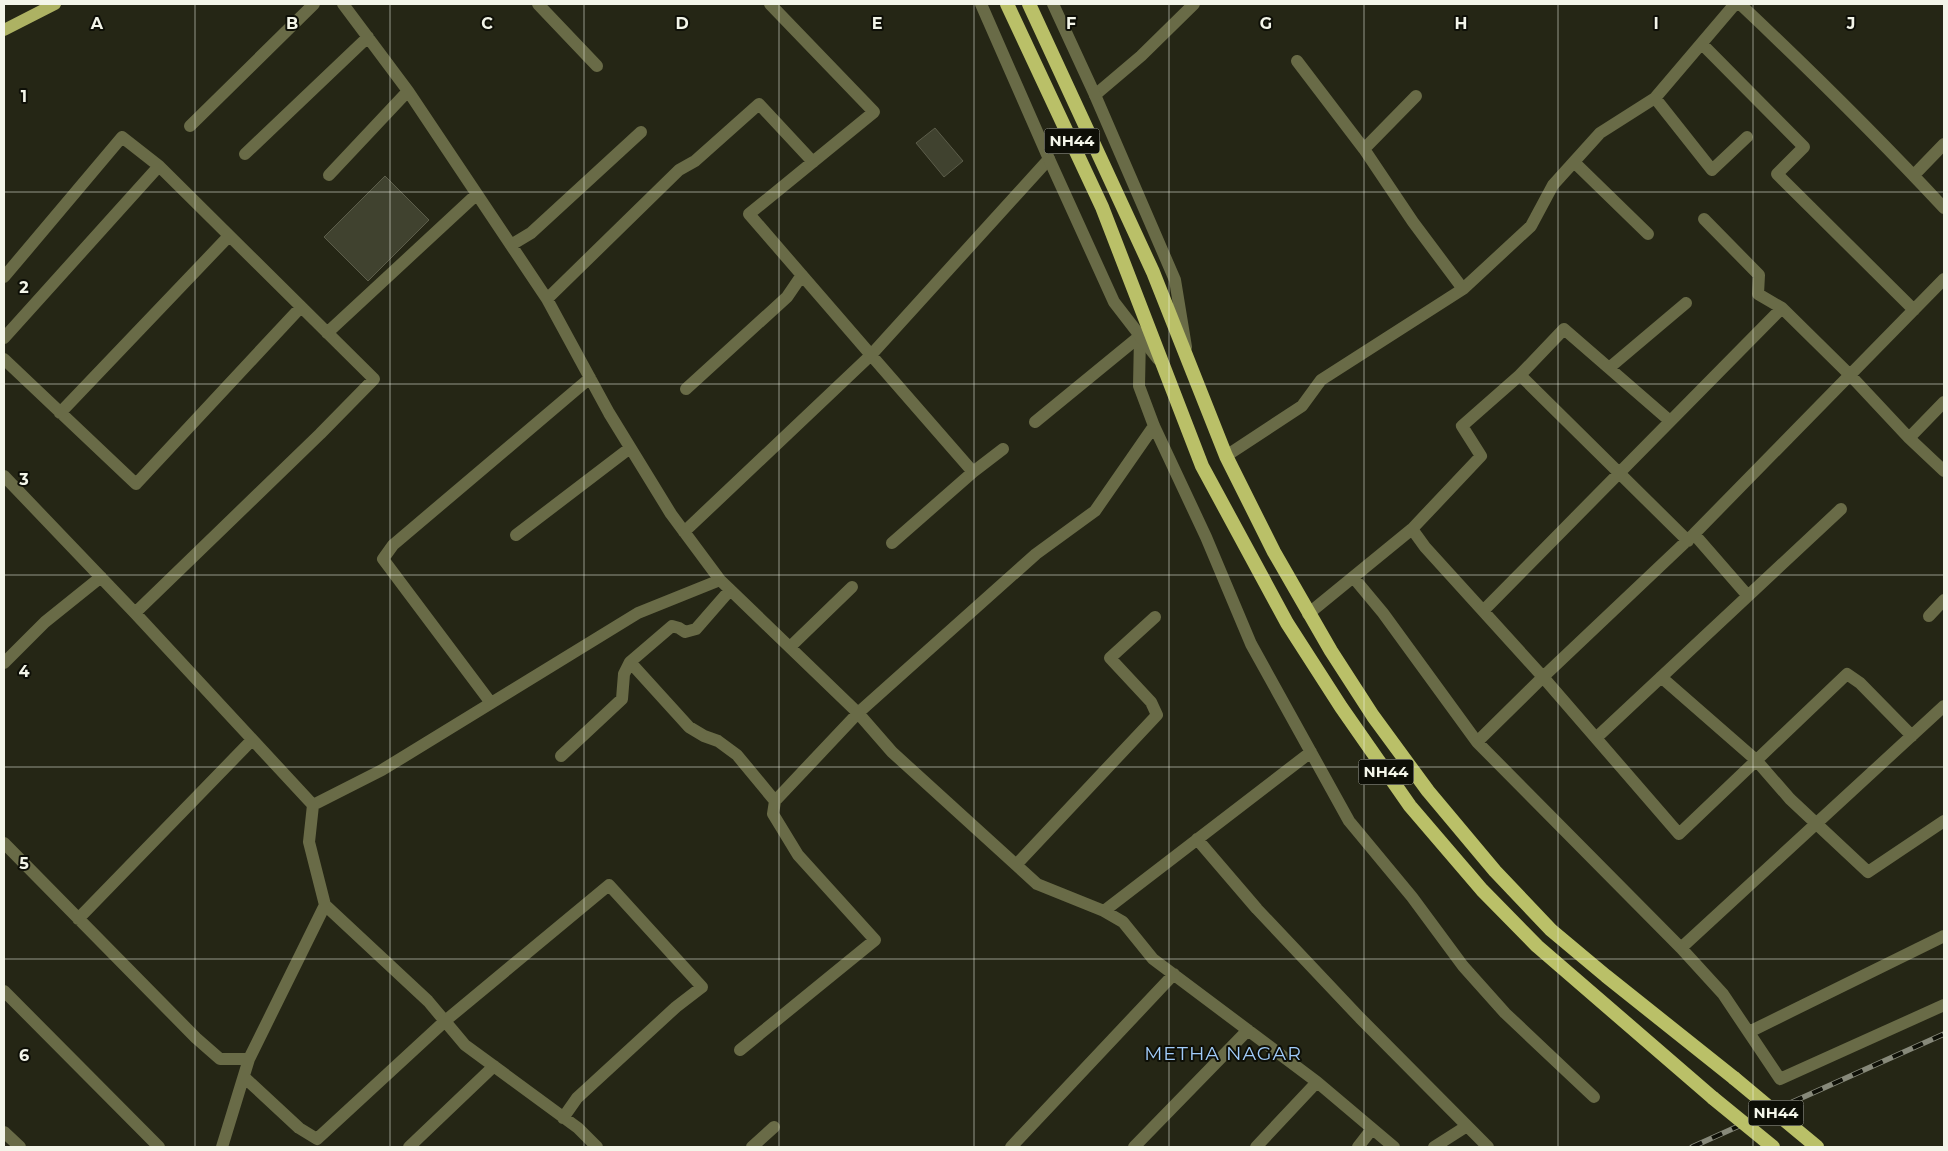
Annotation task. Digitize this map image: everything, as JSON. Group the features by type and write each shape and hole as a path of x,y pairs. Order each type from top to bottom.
{"highway":[{"name":"NH44","path":"1007,4 1102,207 1202,466 1287,623 1341,707 1410,806 1482,890 1537,946 1713,1098 1773,1147"},
{"name":"NH44","path":"1029,4 1153,272 1226,456 1274,552 1308,614 1373,716 1428,791 1495,871 1558,935 1817,1147"}],"main road":[{"path":"4,30 55,4"}],"street":[{"path":"190,126 314,4"},
{"path":"343,4 408,91 547,299 630,448 670,514 720,580 858,713 892,752 1037,884 1123,922 1153,959 1317,1082 1394,1147"},
{"path":"538,4 597,66"},
{"path":"770,4 874,112 749,214 973,472"},
{"path":"982,4 1114,302 1164,367"},
{"path":"1053,4 1095,95 1175,280 1190,365"},
{"path":"1095,95 1141,56 1194,4"},
{"path":"1226,456 1302,406 1321,380 1464,289 1531,226 1553,185 1600,133 1655,98 1735,4"},
{"path":"1740,4 1807,67 1944,208"},
{"path":"245,154 368,38"},
{"path":"1702,44 1804,147 1777,174 1914,310"},
{"path":"1297,60 1364,149 1413,222 1464,289"},
{"path":"329,174 408,91"},
{"path":"1364,149 1416,96"},
{"path":"1655,98 1712,170 1747,136"},
{"path":"547,299 679,170 695,161 759,104 814,162"},
{"path":"511,245 531,233 641,132"},
{"path":"4,277 122,137 159,166 374,379 320,434 135,613"},
{"path":"1914,175 1944,144"},
{"path":"684,532 871,355 1049,158"},
{"path":"1574,162 1648,234"},
{"path":"4,338 159,166"},
{"path":"327,333 477,194"},
{"path":"1704,219 1758,275 1758,294 1782,308 1850,375 1909,438 1944,471"},
{"path":"60,412 230,236"},
{"path":"686,389 787,297 802,275"},
{"path":"1477,742 1542,677 1691,538 1944,279"},
{"path":"1610,368 1686,303"},
{"path":"4,359 136,484 301,307"},
{"path":"1483,611 1782,308"},
{"path":"1308,614 1412,528 1481,456 1462,426 1520,375 1564,329 1670,421"},
{"path":"1035,422 1140,336"},
{"path":"1140,336 1139,386 1154,426 1206,537 1251,644 1349,821 1412,897 1463,966 1505,1013 1594,1096"},
{"path":"1520,375 1619,473 1691,538 1748,596"},
{"path":"491,703 383,559 393,545 590,378"},
{"path":"1909,438 1944,402"},
{"path":"740,1050 875,940 798,855 773,814 775,801 858,713 1036,554 1095,510 1154,426"},
{"path":"516,535 630,448"},
{"path":"892,543 973,472 1003,449"},
{"path":"4,476 135,613 313,805 309,842 325,906 428,1001 465,1045 578,1128 597,1147"},
{"path":"1596,738 1841,509"},
{"path":"1412,528 1426,547 1679,834 1847,674 1860,683 1912,736"},
{"path":"1353,577 1383,613 1477,742 1681,948 1723,994 1780,1079 1944,1005"},
{"path":"4,663 45,622 101,578"},
{"path":"313,805 382,770 638,613 720,580"},
{"path":"790,647 852,587"},
{"path":"562,756 622,699 624,674 630,662 672,626 685,632 696,629 730,590"},
{"path":"1929,616 1944,600"},
{"path":"1016,865 1157,715 1151,702 1110,658 1155,617"},
{"path":"630,662 689,727 737,754 775,801"},
{"path":"1660,677 1756,760 1790,799 1868,872 1944,821"},
{"path":"1681,948 1944,706"},
{"path":"78,918 252,740"},
{"path":"1104,912 1311,752"},
{"path":"1197,839 1257,909 1360,1018 1488,1147"},
{"path":"4,843 196,1038 220,1059 249,1060"},
{"path":"244,1077 299,1128 317,1139 445,1021 609,885 702,987 676,1007 577,1098 563,1118"},
{"path":"222,1147 249,1060 325,906"},
{"path":"1749,1032 1944,936"},
{"path":"1011,1147 1174,974"},
{"path":"5,994 159,1147"},
{"path":"1134,1147 1248,1030"},
{"path":"410,1147 494,1066"},
{"path":"1256,1147 1317,1082"},
{"path":"1434,1147 1467,1126"},
{"path":"752,1147 774,1128"},
{"path":"1358,1147 1372,1129"},
{"path":"4,1132 20,1147"}],"building":[{"path":"935,128 963,161 944,177 916,143"},
{"path":"385,176 429,220 368,281 324,237"}],"railway":[{"path":"1692,1147 1944,1034"}],"district":[{"name":"METHA NAGAR","path":"1223,1053"}]}
